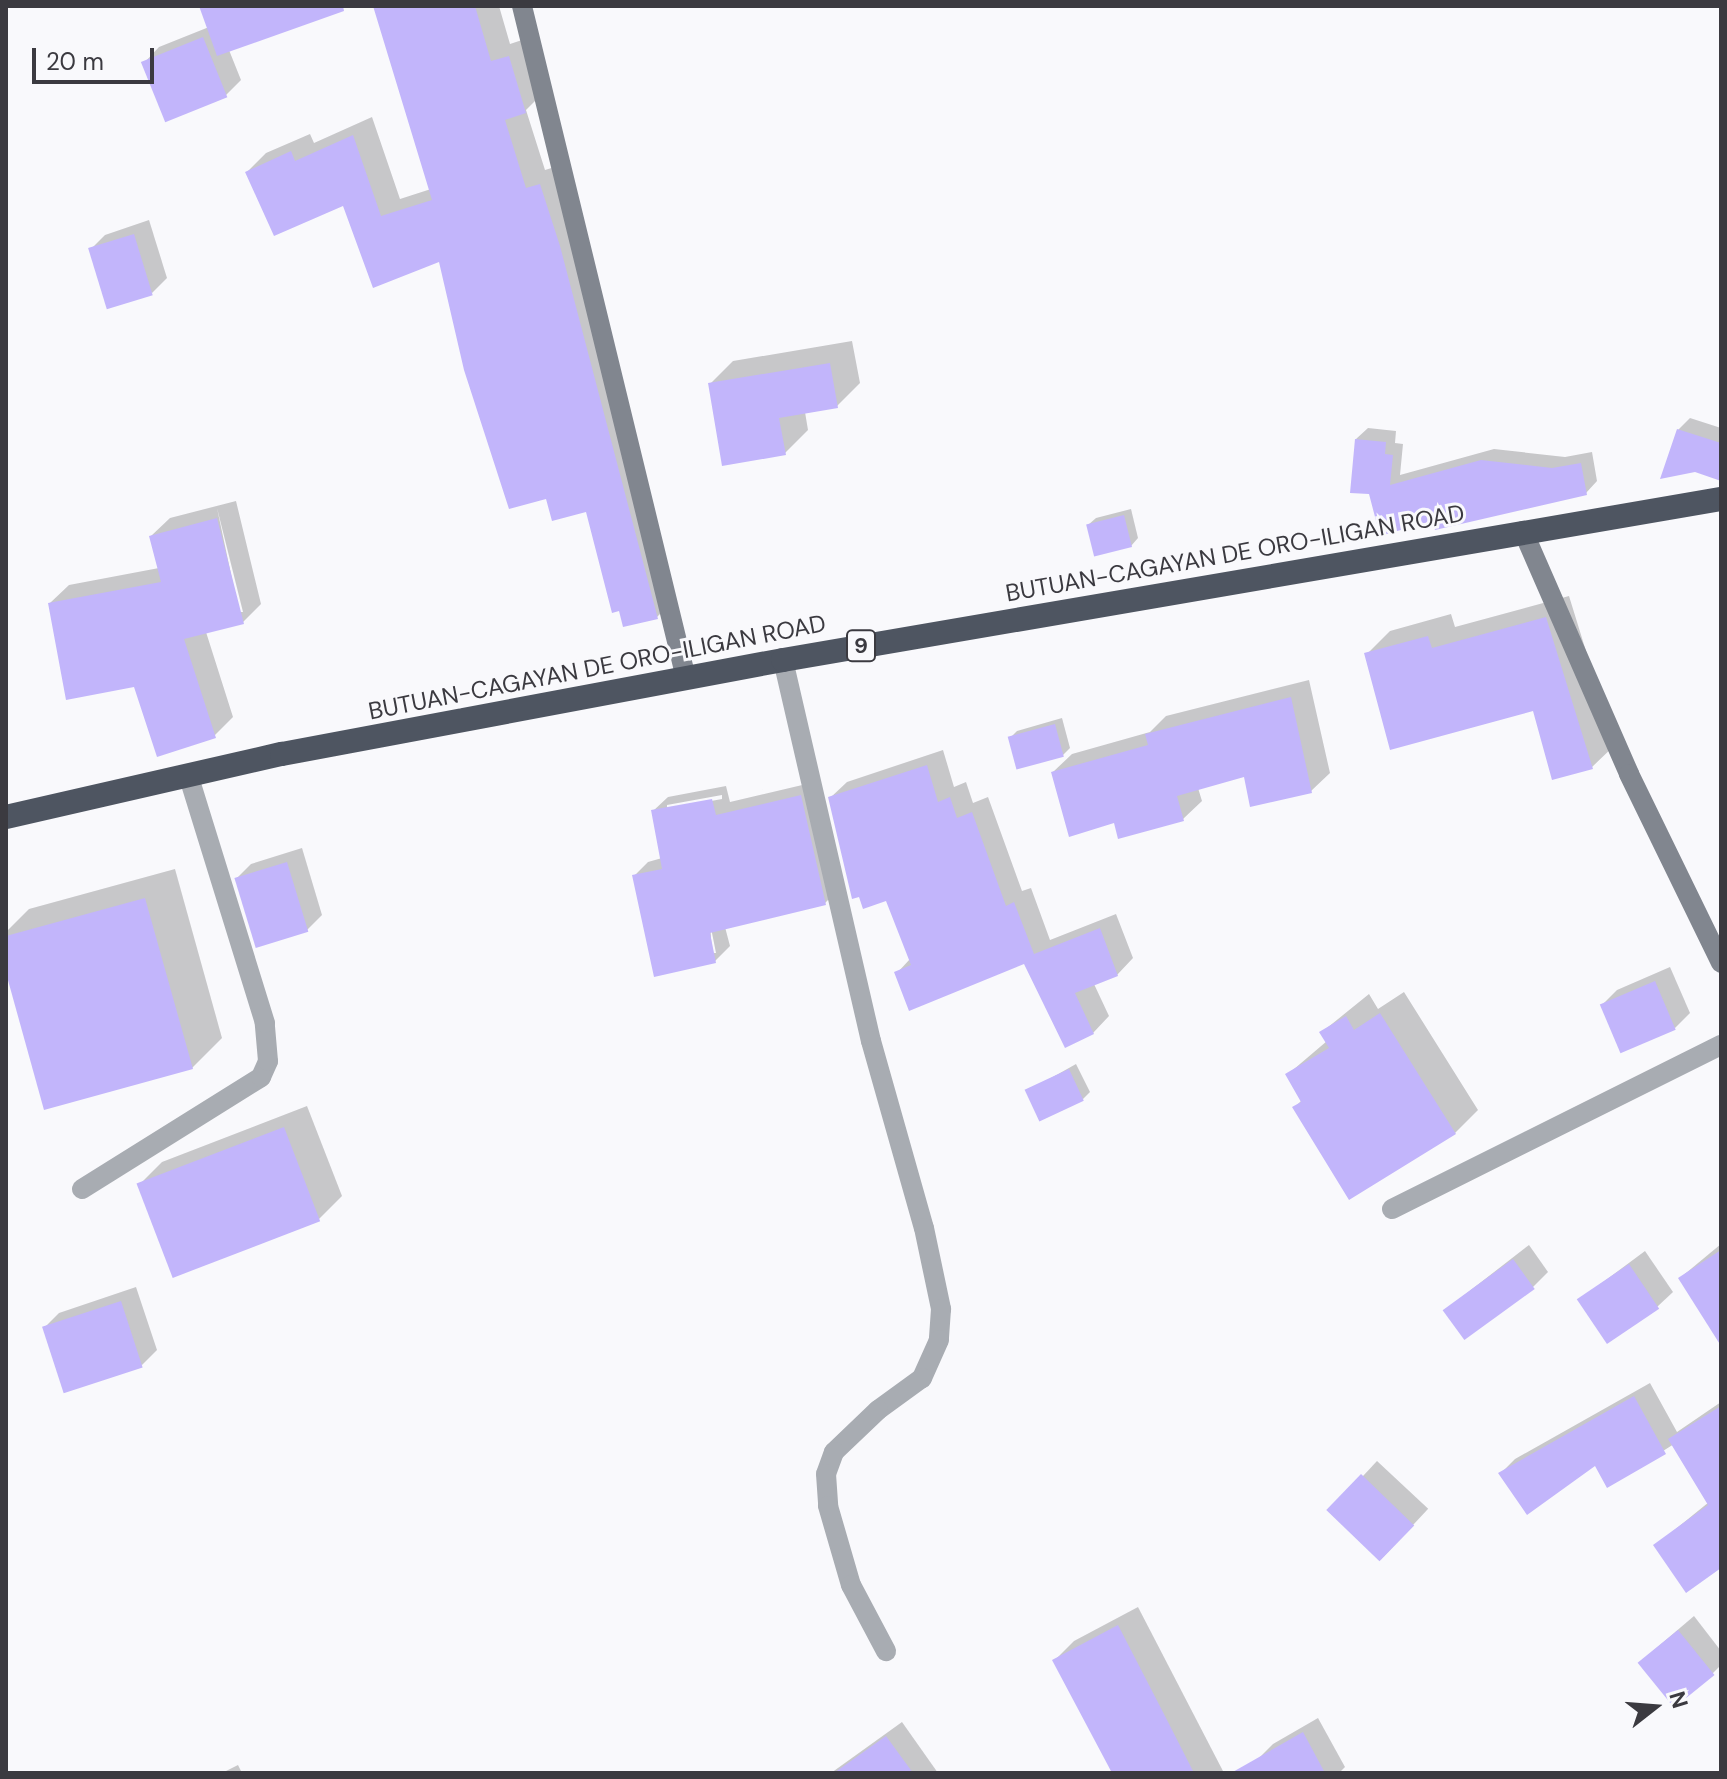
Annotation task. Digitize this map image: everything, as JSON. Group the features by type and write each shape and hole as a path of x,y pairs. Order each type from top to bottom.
{"highway":[{"name":"BUTUAN-CAGAYAN DE ORO-ILIGAN ROAD","path":"6,817 188,775 783,660 1721,499"}],"street":[{"path":"522,6 686,678"},
{"path":"1523,531 1629,774 1721,963"},
{"path":"783,660 871,1041 941,1309 939,1340 922,1378 878,1410 834,1452 826,1474 828,1506 851,1585 886,1651"},
{"path":"82,1189 261,1077 268,1061 265,1023 188,775"},
{"path":"1392,1209 1721,1045"}],"building":[{"path":"199,6 343,6 344,11 217,56"},
{"path":"373,6 475,6 491,61 509,56 526,113 505,120 526,188 540,184 560,246 658,619 623,627 619,611 612,613 586,512 552,521 546,499 509,509 464,370 439,262 373,288 343,206 274,236 245,172 291,151 295,161 353,135 381,216 432,200"},
{"path":"203,37 227,97 165,122 141,62"},
{"path":"134,234 153,295 107,309 88,248"},
{"path":"830,363 838,408 779,418 786,455 722,466 708,383"},
{"path":"1677,429 1721,443 1721,481 1695,472 1660,479"},
{"path":"1355,439 1386,442 1385,454 1393,455 1390,485 1481,460 1552,468 1581,463 1587,495 1435,530 1432,521 1380,536 1369,494 1350,493"},
{"path":"1124,515 1132,547 1094,556 1086,524"},
{"path":"217,518 244,624 184,639 216,738 157,757 134,687 66,700 48,603 161,582 149,536"},
{"path":"1546,617 1593,769 1552,780 1533,711 1390,750 1364,653 1428,636 1432,648"},
{"path":"1291,697 1312,793 1250,807 1244,777 1177,796 1184,821 1118,839 1114,823 1069,837 1051,772 1148,745 1145,734"},
{"path":"1055,724 1064,757 1016,770 1008,737"},
{"path":"927,765 938,802 950,797 957,818 972,812 1006,906 1014,902 1034,954 1100,928 1118,976 1075,993 1094,1034 1065,1048 1024,964 909,1011 894,972 911,965 886,901 863,909 859,897 852,899 828,797"},
{"path":"801,795 826,905 710,933 716,963 654,977 632,875 662,869 651,810 712,799 716,815"},
{"path":"287,862 308,932 256,948 234,878"},
{"path":"145,898 193,1069 44,1110 6,973 6,936"},
{"path":"1655,981 1676,1030 1620,1053 1600,1004"},
{"path":"1380,1013 1456,1134 1349,1200 1292,1107 1301,1102 1285,1074 1329,1048 1319,1032 1346,1016 1354,1030"},
{"path":"1069,1069 1084,1101 1039,1121 1025,1090"},
{"path":"284,1127 320,1221 173,1278 136,1184"},
{"path":"1721,1250 1721,1346 1678,1278"},
{"path":"1513,1259 1535,1289 1464,1340 1443,1310"},
{"path":"1629,1264 1659,1309 1607,1344 1577,1299"},
{"path":"121,1301 143,1368 64,1393 42,1327"},
{"path":"1634,1396 1666,1454 1607,1488 1595,1466 1527,1515 1498,1473"},
{"path":"1721,1406 1721,1568 1686,1593 1653,1545 1708,1505 1668,1439"},
{"path":"1361,1474 1414,1525 1379,1561 1326,1510"},
{"path":"1118,1625 1194,1773 1112,1773 1052,1660"},
{"path":"1678,1630 1715,1675 1674,1708 1638,1663"},
{"path":"1303,1732 1325,1773 1231,1773"},
{"path":"886,1736 913,1773 834,1773"}]}
